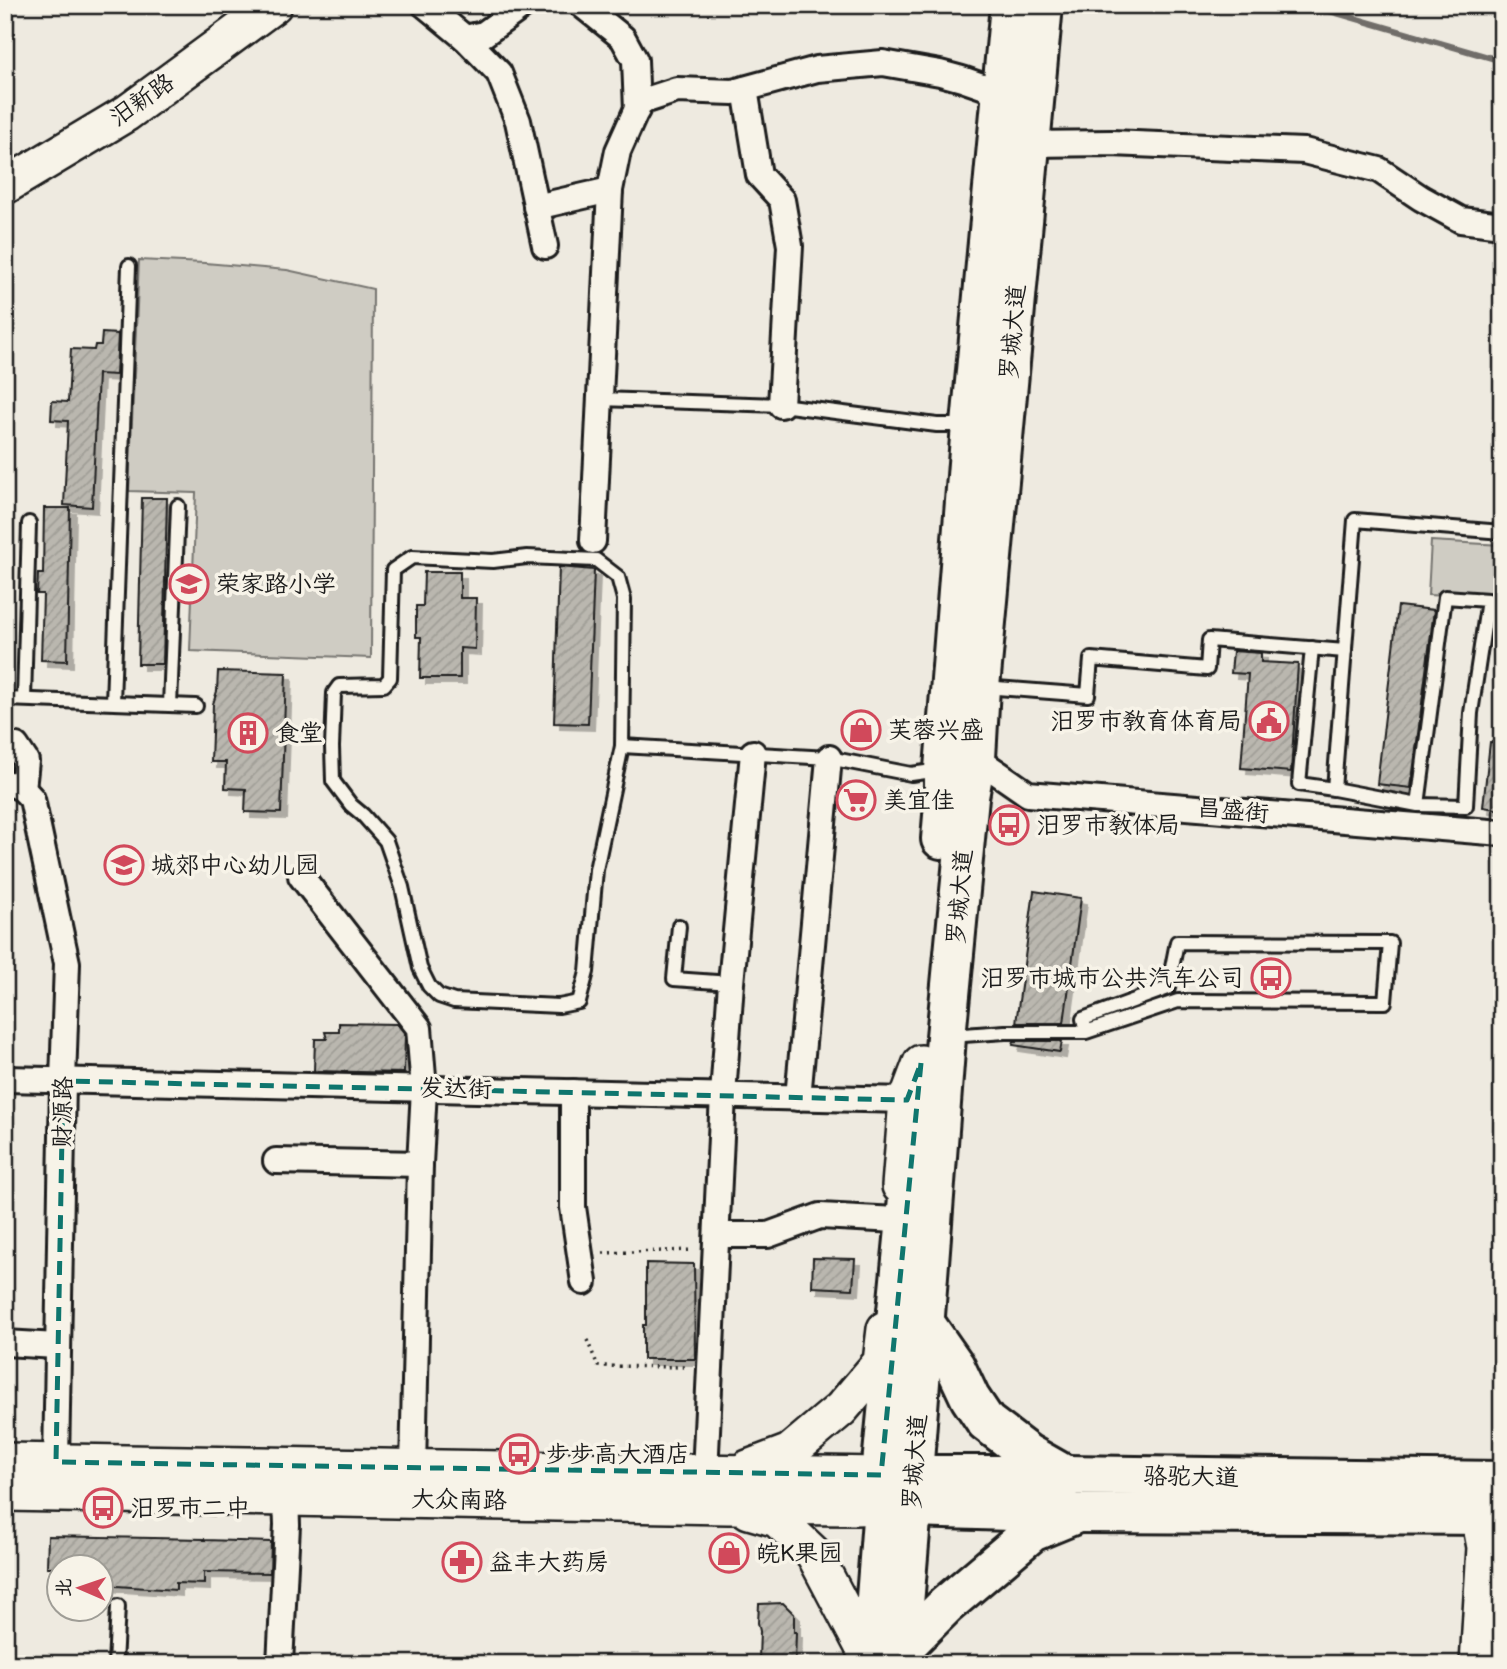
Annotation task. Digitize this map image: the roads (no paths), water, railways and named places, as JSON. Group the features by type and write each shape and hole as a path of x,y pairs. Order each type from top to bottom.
{"main road":[{"path":"5,162 99,111 243,5"},
{"name":"汨新路","path":"5,186 127,113 274,5"},
{"name":"罗城大道","path":"885,1660 934,1050 969,797 960,764 971,425 1010,5"},
{"name":"罗城大道","path":"960,764 980,687 1043,5"},
{"path":"722,1484 790,1452 841,1409 881,1362 907,1100 934,1050"},
{"name":"罗城大道","path":"897,1491 925,1322 934,1050"},
{"path":"925,1322 955,1366 985,1422 1028,1454 1066,1475"},
{"name":"大众南路","path":"5,1461 414,1468 897,1491"},
{"name":"骆驼大道","path":"897,1491 1066,1475 1502,1483"},
{"path":"1478,1664 1485,1547 1491,1516 1502,1483"},
{"path":"722,1484 777,1519 814,1554 885,1660 1032,1532 1076,1513"},
{"name":"大众南路","path":"5,1493 286,1497 722,1484"},
{"name":"骆驼大道","path":"897,1491 1076,1513 1491,1516"},
{"path":"1499,1664 1502,1613"}],"street":[{"path":"425,5 465,38 499,73 518,121 545,246"},
{"path":"465,38 484,34 524,5"},
{"path":"582,5 623,38 635,60 637,110"},
{"path":"593,541 610,190 618,151 640,102 677,90 733,92 817,69 883,63 962,79 985,88 1000,98"},
{"path":"745,89 759,175 782,200 790,246 781,405"},
{"path":"1030,144 1111,143 1304,151 1379,170 1461,220 1502,225"},
{"path":"536,207 610,190"},
{"path":"5,745 16,746 26,761 14,787"},
{"path":"722,1484 710,1368 723,1095 753,753"},
{"path":"798,1098 830,758"},
{"name":"昌盛街","path":"960,764 1028,794 1502,833"},
{"name":"财源路","path":"14,787 32,799 67,962 56,1462"},
{"path":"301,876 419,1028 424,1089 414,1468"},
{"name":"发达街","path":"5,1079 907,1100"},
{"path":"573,1092 573,1207 584,1282"},
{"path":"276,1161 420,1164"},
{"path":"717,1243 768,1235 820,1216 897,1220"},
{"path":"5,1343 57,1346"},
{"path":"280,1664 286,1497"}],"lane":[{"path":"113,702 129,266"},
{"path":"600,399 781,405 937,425 971,425"},
{"path":"170,705 178,506"},
{"path":"1334,789 1355,520 1502,532"},
{"path":"24,699 29,523"},
{"path":"412,557 493,561 527,557 596,560 618,577 624,599 622,746 596,870 587,971 579,1002 559,1006 454,1000 439,996 429,986 420,968 402,887 386,841 333,781 331,747 334,693 339,686 384,685 390,678 393,570 412,557"},
{"path":"1312,648 1300,784 1419,805 1466,806 1471,713 1488,600 1445,597 1419,805"},
{"path":"980,687 1088,695 1091,659 1207,668 1209,640 1345,650"},
{"path":"5,699 196,706"},
{"path":"622,746 830,758 911,775 960,764"},
{"path":"679,926 674,979 731,983"},
{"path":"934,1050 1005,1032 1086,1032 1178,1001 1385,1002 1390,943 1177,942 1168,988 1083,1019 1086,1032"},
{"path":"115,1664 118,1606"}],"waterway":[{"path":"1309,5 1502,61"}],"place":[{"name":"荣家路小学","path":"189,584"},
{"name":"汨罗市教育体育局","path":"1269,721"},
{"name":"芙蓉兴盛","path":"861,730"},
{"name":"食堂","path":"248,733"},
{"name":"美宜佳","path":"856,800"},
{"name":"汨罗市教体局","path":"1009,825"},
{"name":"城郊中心幼儿园","path":"124,865"},
{"name":"汨罗市城市公共汽车公司","path":"1271,978"},
{"name":"步步高大酒店","path":"519,1454"},
{"name":"汨罗市二中","path":"103,1508"},
{"name":"皖K果园","path":"729,1553"},
{"name":"益丰大药房","path":"462,1562"}]}
